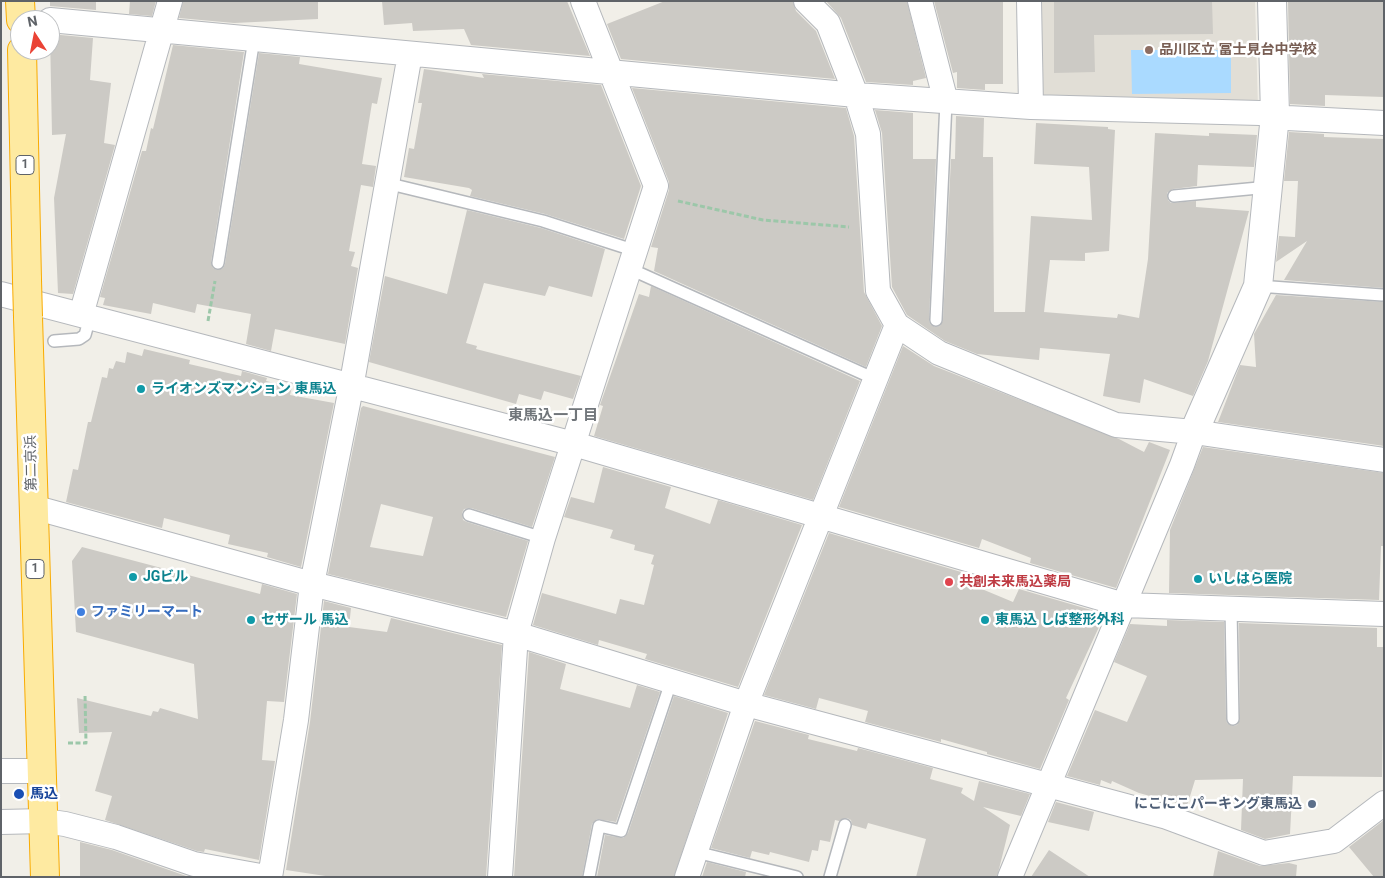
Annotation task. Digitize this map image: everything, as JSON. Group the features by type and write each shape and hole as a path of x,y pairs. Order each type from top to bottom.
{"highway":[{"name":"第二京浜","path":"22,60 33,507 46,877"}],"street":[{"path":"86,316 170,1"},
{"path":"500,877 516,634 543,538 656,186 583,1"},
{"path":"806,1 828,23 856,95 868,134 878,292 897,325 939,352 1116,425 1194,432 1384,460"},
{"path":"920,1 946,102"},
{"path":"1029,1 1032,108"},
{"path":"1010,877 1182,465 1194,432 1258,286 1275,115 1272,1"},
{"path":"60,21 946,102 1032,108 1275,115 1287,118 1384,123"},
{"path":"1,822 44,821 65,824 116,836 194,864 264,876 296,720 312,584 351,388 410,54"},
{"path":"1,294 351,388 574,444 1124,605 1384,614"},
{"path":"687,877 746,704 897,325"},
{"path":"33,507 312,584 516,634 746,704 1167,817 1264,853 1334,841 1384,803"},
{"path":"1,771 42,771"}],"lane":[{"path":"218,263 254,39"},
{"path":"936,320 946,102"},
{"path":"386,183 543,221 631,259 875,379"},
{"path":"1174,196 1269,187"},
{"path":"1258,286 1382,295"},
{"path":"54,341 79,340 85,335 86,316"},
{"path":"469,515 543,538"},
{"path":"1231,608 1233,719"},
{"path":"589,877 599,826 621,831 671,682"},
{"path":"830,877 845,825"},
{"path":"696,852 797,877"}],"path":[{"path":"653,195 763,220 874,228"},
{"path":"203,348 218,263"},
{"path":"64,744 86,743 85,694"}],"shaded area":[{"name":"品川区立 冨士見台中学校","path":"1041,1 1255,1 1258,108 1043,98"}],"water":[{"path":"1131,50 1231,50 1231,93 1132,94"}],"building":[{"path":"50,1 96,1 96,10 50,6"},
{"path":"130,1 156,1 152,16 129,14"},
{"path":"183,1 318,1 318,19 234,23 179,18"},
{"path":"382,1 567,1 590,56 471,45 464,29 413,31 412,23 384,25"},
{"path":"665,1 793,1 796,11 816,31 835,79 621,59 607,24"},
{"path":"826,1 907,1 926,78 913,81 913,85 866,82 841,18"},
{"path":"934,1 1003,1 1003,84 985,84 985,90 957,88 957,72 953,73"},
{"path":"1054,1 1212,1 1213,34 1094,35 1095,72 1054,73"},
{"path":"1288,1 1384,1 1384,97 1325,95 1325,106 1290,104"},
{"path":"60,35 93,38 90,80 111,83 104,143 115,145 73,294 58,293 54,198 66,134 52,135 51,60 60,60"},
{"path":"173,45 244,52 211,262 213,268 217,270 223,268 225,264 259,53 300,57 299,64 382,78 377,104 372,103 362,164 376,166 373,187 361,185 349,251 355,252 351,266 358,268 345,344 275,329 271,351 246,344 251,314 197,304 195,313 153,303 151,314 103,305 105,298 100,297 142,151 146,151 151,128 153,129"},
{"path":"424,69 484,78 482,74 601,85 641,186 624,239 545,214 470,196 472,190 469,188 404,177 409,148 414,149 422,103 418,103"},
{"path":"632,88 846,108 854,136 864,292 882,326 866,367 654,271 658,248 651,247 669,190 669,182"},
{"path":"875,110 913,113 913,159 936,159 929,320 930,324 935,327 940,326 943,320 951,159 955,159 956,116 984,118 983,157 993,157 994,312 1025,312 1031,216 1092,220 1089,167 1034,164 1036,123 1108,127 1108,129 1115,130 1109,251 1085,253 1085,261 1050,260 1044,312 1117,318 1118,314 1139,318 1148,259 1155,133 1209,136 1209,133 1257,135 1254,167 1198,165 1197,186 1173,189 1167,193 1168,200 1171,203 1196,201 1196,207 1249,211 1208,361 1193,396 1144,379 1140,403 1103,396 1110,354 1040,348 1039,360 977,354 945,341 907,315 892,287 882,133"},
{"path":"1289,132 1324,134 1324,137 1384,139 1384,288 1284,280 1307,241 1276,262 1279,236 1295,237 1298,181 1284,181"},
{"path":"467,210 541,228 605,249 592,297 549,286 545,296 484,283 466,343 477,346 476,349 581,376 573,399 544,391 541,400 519,394 516,404 369,362 385,276 447,294"},
{"path":"651,286 860,381 813,500 594,436 603,406 600,405 639,294 649,297"},
{"path":"1276,295 1384,302 1384,446 1218,422 1240,365 1256,367 1254,334"},
{"path":"903,346 934,366 1119,439 1144,452 1149,442 1170,450 1116,588 1030,563 1031,558 982,539 979,548 839,507"},
{"path":"144,349 190,360 189,364 241,376 242,371 267,378 266,381 292,387 290,395 334,403 301,567 267,557 268,553 228,544 230,535 164,518 162,528 66,502 73,469 78,470 88,422 91,422 102,377 107,378 109,368 113,369 116,361 125,363 127,352 142,356"},
{"path":"363,406 555,457 532,527 471,508 464,509 462,513 463,520 467,522 528,541 506,617 328,574 361,408","holes":["381,504 433,517 423,556 370,547"]},
{"path":"1203,447 1384,473 1384,546 1381,546 1379,600 1169,593 1170,530"},
{"path":"603,467 671,487 665,508 710,524 718,500 802,525 738,687 645,659 647,654 599,640 598,645 533,625 542,593 616,614 620,599 644,605 654,565 651,564 654,555 634,550 635,545 610,538 613,530 564,517 571,497 594,503"},
{"path":"829,533 968,574 965,582 1013,602 1019,589 1105,614 1066,698 1069,700 1040,769 941,739 941,742 865,722 868,711 819,698 816,709 764,695"},
{"path":"82,547 260,594 262,584 297,594 284,702 267,701 262,760 275,761 259,860 205,849 204,852 197,851 105,820 112,796 95,791 112,732 79,733 77,698 151,716 153,711 158,712 160,708 198,719 194,664 76,632 72,561"},
{"path":"324,601 351,608 349,627 387,632 391,618 502,645 486,877 332,877 286,870 310,722"},
{"path":"1167,620 1224,622 1226,719 1227,723 1233,726 1237,725 1240,719 1239,623 1377,628 1377,647 1384,647 1382,777 1293,776 1290,834 1265,839 1241,830 1243,779 1195,780 1187,806 1139,793 1112,781 1111,784 1101,780 1100,785 1067,776 1095,710 1127,722 1147,676 1114,662 1130,624 1167,626"},
{"path":"529,652 566,664 560,689 630,708 637,685 660,692 616,822 597,819 592,824 582,877 514,877"},
{"path":"674,696 728,713 674,877 597,877 605,835 623,838 628,833"},
{"path":"755,721 809,735 808,739 857,751 858,748 933,768 930,779 963,788 961,793 974,801 979,781 1030,794 1021,816 983,807 1010,825 997,877 916,877 926,839 868,823 866,829 852,825 851,820 847,818 839,821 835,820 830,842 820,840 818,851 812,850 809,862 770,852 769,855 752,851 750,858 711,848"},
{"path":"1056,802 1094,812 1089,831 1048,822"},
{"path":"1384,820 1384,877 1374,877 1349,847"},
{"path":"80,842 112,850 189,877 80,877"},
{"path":"1049,850 1090,877 1031,877"},
{"path":"1218,851 1260,866 1289,863 1297,865 1296,877 1213,877"},
{"path":"707,862 746,872 745,877 702,877"}],"place":[{"name":"品川区立 冨士見台中学校","path":"1149,50"},
{"name":"ライオンズマンション 東馬込","path":"141,389"},
{"name":"JGビル","path":"133,577"},
{"name":"いしはら医院","path":"1198,579"},
{"name":"共創未来馬込薬局","path":"949,582"},
{"name":"ファミリーマート","path":"81,612"},
{"name":"セザール 馬込","path":"251,620"},
{"name":"東馬込 しば整形外科","path":"985,620"},
{"name":"馬込","path":"19,794"},
{"name":"にこにこパーキング東馬込","path":"1312,804"}],"district":[{"name":"東馬込一丁目","path":"553,416"}]}
